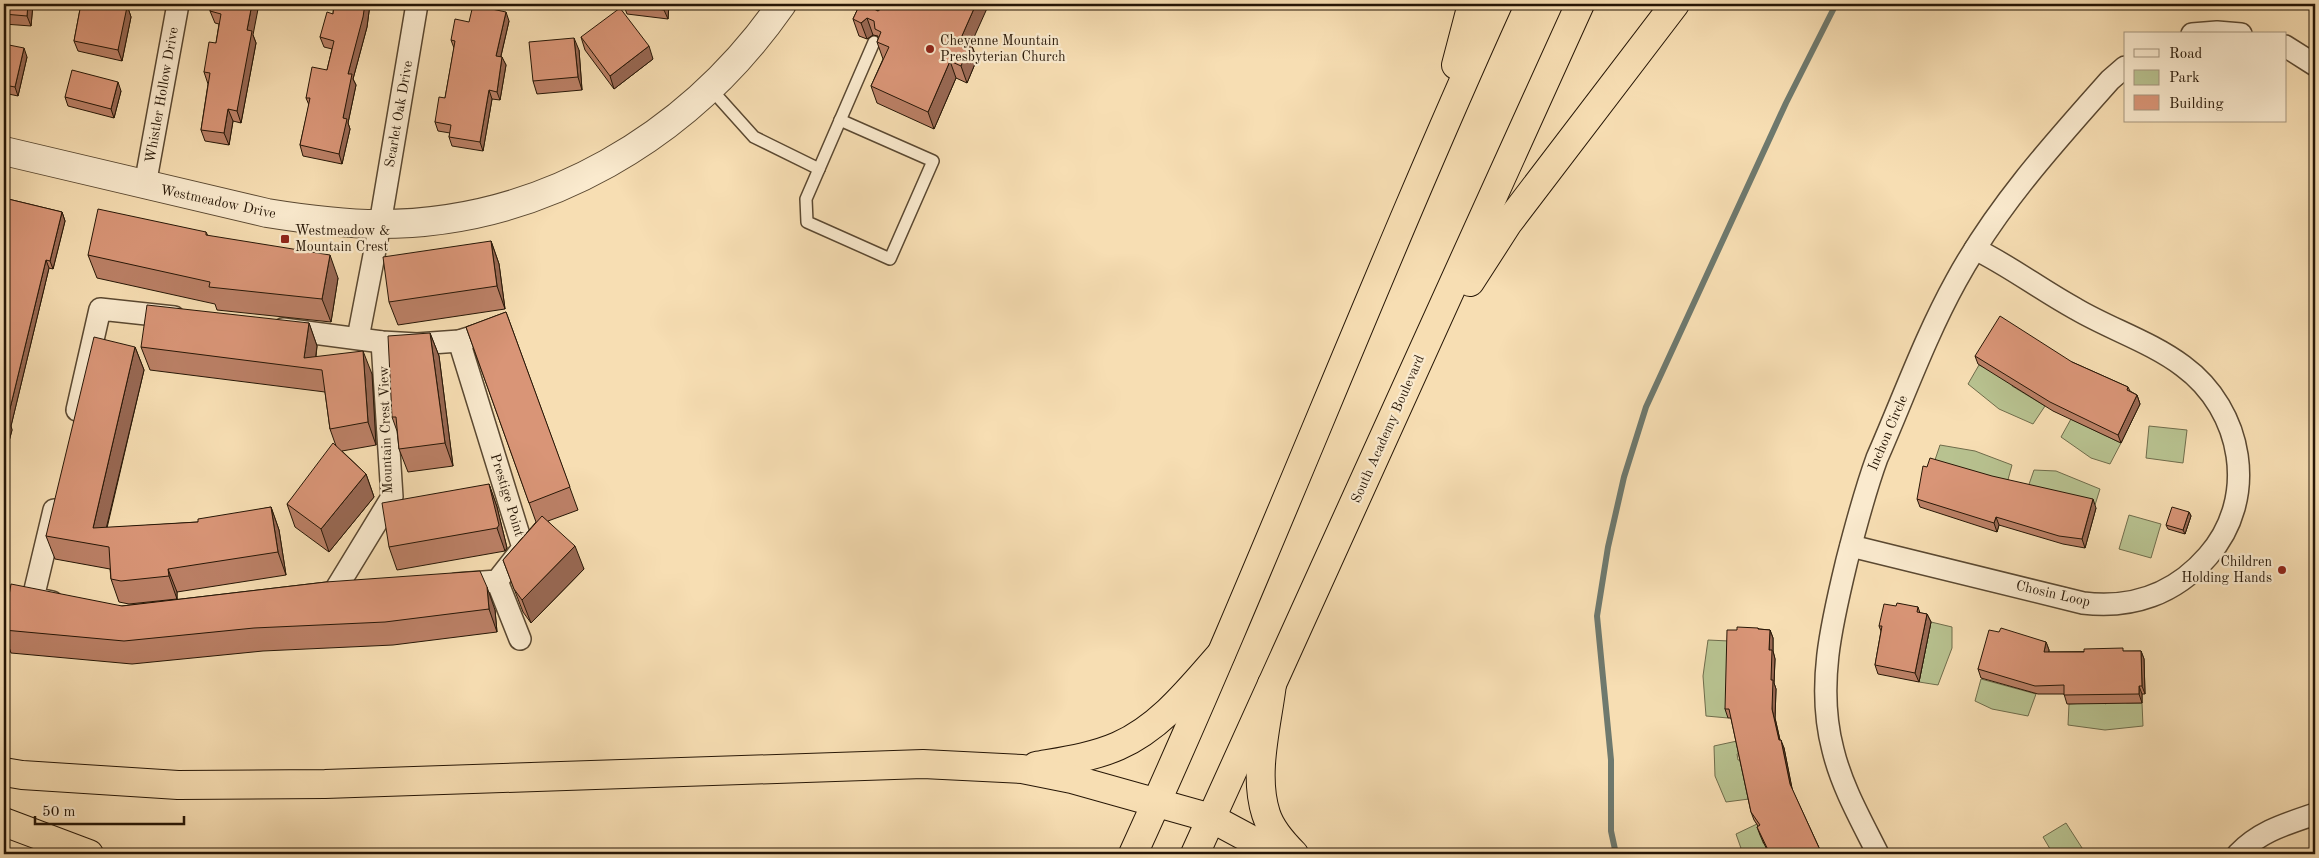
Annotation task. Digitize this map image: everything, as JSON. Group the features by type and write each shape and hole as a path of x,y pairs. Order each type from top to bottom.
{"highway":[{"path":"1439,133 1472,4"},
{"path":"1133,854 1221,654 1439,133 1498,4"},
{"name":"South Academy Boulevard","path":"1195,854 1580,4"},
{"path":"1409,384 1508,223 1675,4"},
{"path":"1022,769 1086,756 1118,746 1146,730 1177,703 1221,654"},
{"path":"1272,684 1261,782 1266,814 1280,840 1294,854"},
{"path":"4,772 22,775 178,785 335,784 923,764 1022,769 1072,779 1157,801 1212,818 1278,854"},
{"path":"4,822 89,854"}],"street":[{"name":"Whistler Hollow Drive","path":"145,185 178,4"},
{"name":"Scarlet Oak Drive","path":"380,224 417,4"},
{"name":"Westmeadow Drive","path":"4,151 266,213 306,220 380,224 464,216 514,205 578,180 631,150 684,113 710,88 730,68 782,4"},
{"path":"2286,47 2315,65"},
{"name":"Inchon Circle","path":"1878,854 1844,788 1832,749 1825,702 1827,654 1851,546 1877,458 1947,298 1975,249 2020,182 2110,80 2124,67"},
{"path":"358,338 380,224"},
{"name":"Chosin Loop","path":"1851,546 2083,603 2117,605 2153,596 2185,579 2211,553 2230,520 2239,487 2237,452 2229,421 2204,384 2181,364 2167,355 2076,310 1975,249"},
{"path":"73,425 100,309 190,319"},
{"path":"259,327 382,342 417,344 459,341 506,326"},
{"name":"Prestige Point","path":"459,341 523,548 497,581"},
{"name":"Mountain Crest View","path":"363,590 324,594 392,497 382,342"},
{"path":"58,492 33,598 72,606"},
{"path":"440,585 497,581 520,639"},
{"path":"2238,854 2252,840 2265,832 2315,814"}],"lane":[{"path":"884,20 891,4"},
{"path":"840,120 933,161 890,259 807,222 806,199 818,169 874,42"},
{"path":"710,88 754,137 818,169"}],"green space":[{"path":"1979,365 2014,380 2012,386 2045,406 2033,424 1999,409 1968,384"},
{"path":"2071,419 2121,443 2110,464 2091,458 2061,437"},
{"path":"2149,426 2187,430 2183,463 2146,458"},
{"path":"1940,445 1975,451 2012,465 2006,487 1933,466"},
{"path":"2034,470 2056,471 2100,489 2095,505 2027,490"},
{"path":"2129,515 2161,524 2151,558 2119,549"},
{"path":"1931,622 1952,627 1952,648 1938,685 1919,682"},
{"path":"1708,640 1729,641 1728,718 1706,716 1703,676"},
{"path":"1981,679 2036,694 2028,716 1992,709 1975,701"},
{"path":"2106,696 2127,703 2142,703 2143,726 2105,730 2068,725 2069,704 2101,702 2106,704"},
{"path":"1737,741 1738,760 1741,760 1749,799 1726,802 1715,776 1714,746"},
{"path":"2066,823 2084,851 2079,854 2053,854 2043,837"},
{"path":"1757,824 1763,843 1773,854 1743,854 1736,834"}],"building":[{"path":"4,4 28,4 27,16 4,14"},
{"path":"81,4 123,4 122,6 127,7 118,50 74,41"},
{"path":"212,4 252,4 247,30 252,31 237,111 228,109 224,133 201,130 210,73 204,72 209,42 216,43 221,14 210,11"},
{"path":"334,4 365,4 348,74 352,74 343,118 347,119 339,154 300,145 310,98 306,98 312,67 327,70 334,41 320,37 327,12 333,14"},
{"path":"624,4 665,4 664,10 624,6"},
{"path":"860,4 872,4 872,8 878,11 885,6 892,9 894,4 976,4 961,38 971,43 961,66 950,61 928,112 871,86 889,47 877,42 881,32 875,29 874,21 867,18 861,23 853,19"},
{"path":"473,5 506,12 496,56 502,57 497,92 489,90 480,142 449,137 451,125 435,122 439,97 445,98 455,41 451,40 455,19 469,22"},
{"path":"620,8 649,46 610,76 581,37"},
{"path":"574,38 578,77 533,81 529,42"},
{"path":"4,44 24,48 15,87 4,85"},
{"path":"72,70 118,82 111,109 65,97"},
{"path":"4,198 62,212 50,261 46,260 4,440 4,271 9,251 4,250"},
{"path":"98,209 206,232 206,235 330,255 322,299 209,287 210,282 88,255"},
{"path":"491,241 497,286 389,302 383,257"},
{"path":"147,305 309,323 304,358 363,351 368,422 330,429 322,370 141,347"},
{"path":"506,312 570,487 529,503 466,327"},
{"path":"2000,316 2072,362 2128,387 2127,390 2137,395 2118,435 2050,402 1975,356"},
{"path":"430,333 445,443 399,449 396,417 392,417 388,336"},
{"path":"94,337 135,347 93,528 198,522 198,519 271,507 278,552 168,569 169,576 121,581 111,579 109,547 46,536"},
{"path":"333,443 366,474 321,529 287,504"},
{"path":"1930,458 1992,476 2093,499 2082,539 2059,536 1996,517 1994,523 1917,499 1923,466 1927,467"},
{"path":"489,484 499,525 497,528 389,547 382,503"},
{"path":"2172,507 2189,512 2183,530 2166,525"},
{"path":"542,516 575,546 522,600 514,589 503,560"},
{"path":"480,571 487,587 489,609 385,622 254,628 124,641 4,630 11,584 122,606 326,582"},
{"path":"1897,603 1918,607 1917,612 1927,614 1915,673 1875,665 1882,626 1879,626 1884,604 1896,606"},
{"path":"1737,627 1770,630 1769,650 1772,650 1771,680 1773,680 1772,709 1779,740 1781,740 1790,784 1820,850 1817,851 1819,854 1770,854 1757,827 1760,825 1751,812 1729,709 1725,709 1727,630 1737,630"},
{"path":"2001,628 2046,642 2044,652 2084,652 2084,649 2123,648 2123,651 2141,651 2142,686 2139,686 2139,694 2064,695 2064,685 2035,686 1978,669 1989,630 1999,632"}],"waterway":[{"path":"1616,854 1611,831 1611,760 1597,616 1608,547 1624,477 1646,407 1786,103 1836,4"}],"place":[{"name":"Cheyenne Mountain Presbyterian Church","path":"930,49"},
{"name":"Westmeadow & Mountain Crest","path":"285,239"},
{"name":"Children Holding Hands","path":"2282,570"}]}
